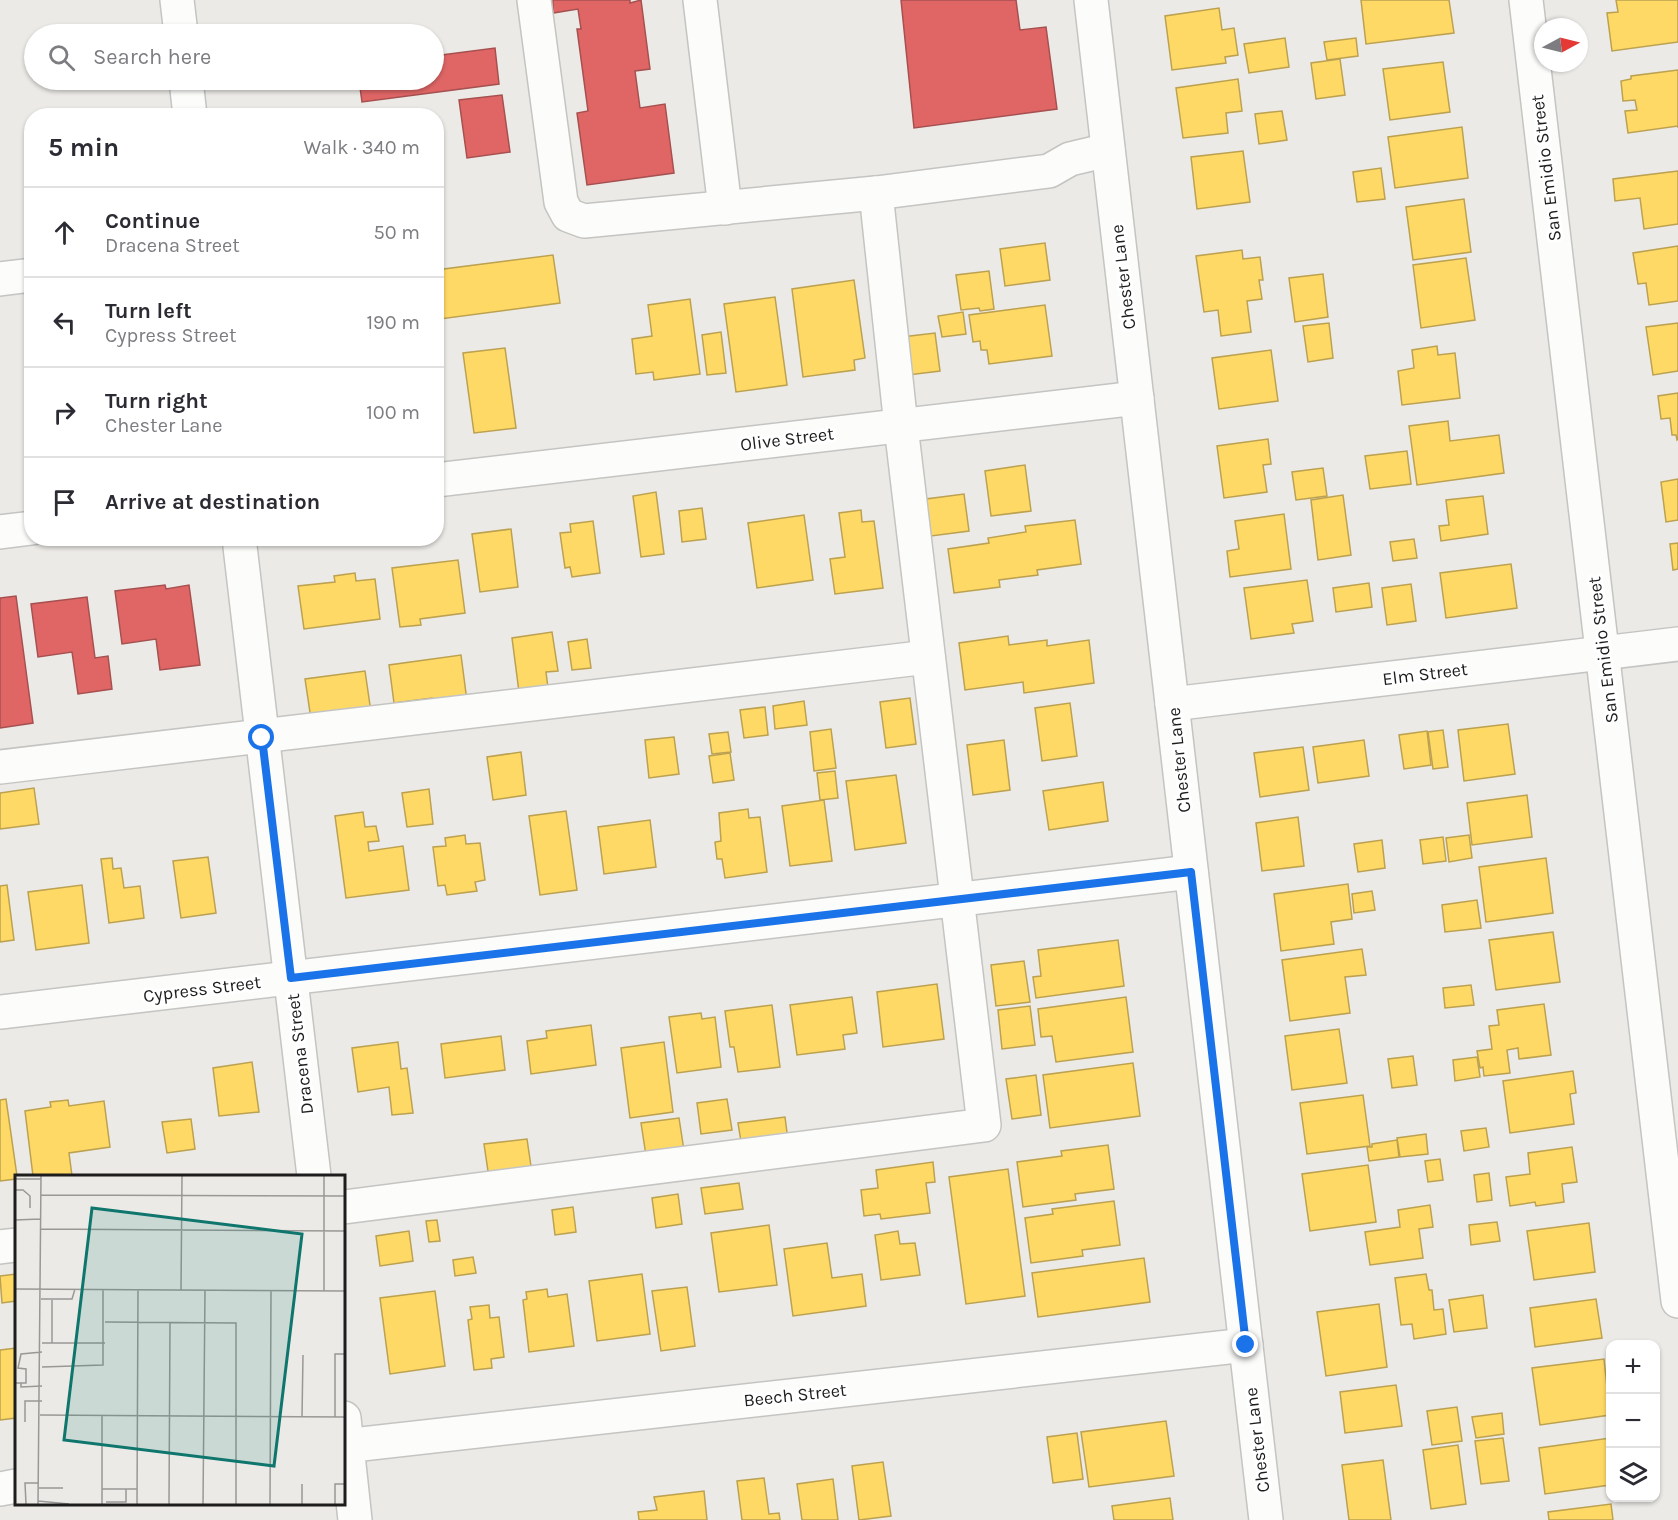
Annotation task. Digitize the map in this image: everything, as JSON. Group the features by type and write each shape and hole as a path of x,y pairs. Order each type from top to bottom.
{"street":[{"path":"177,0 180,24"},
{"path":"534,0 561,202 568,215 584,221 876,193 1049,171 1070,159 1108,150"},
{"path":"700,0 725,208"},
{"name":"Chester Lane","path":"1091,0 1266,1520"},
{"name":"San Emidio Street","path":"1526,0 1678,1301"},
{"path":"187,90 189,108"},
{"path":"345,1207 984,1125 901,426 876,193"},
{"path":"0,279 24,276"},
{"name":"Olive Street","path":"444,479 1137,398"},
{"path":"0,532 24,529"},
{"name":"Dracena Street","path":"239,546 314,1175"},
{"name":"Elm Street","path":"1172,704 1678,644"},
{"path":"0,767 262,738 928,657"},
{"name":"Cypress Street","path":"0,1012 1191,872"},
{"path":"0,1247 15,1245"},
{"name":"Beech Street","path":"345,1436 1246,1345"},
{"path":"345,1436 356,1520"},
{"path":"0,1488 15,1486"}],"building: Homes":[{"path":"1361,0 1449,0 1454,33 1366,44"},
{"path":"1616,0 1678,0 1678,42 1612,51 1607,13 1618,12"},
{"path":"1219,8 1222,30 1234,28 1238,55 1225,57 1226,63 1172,70 1165,16"},
{"path":"1285,38 1289,67 1249,73 1244,44"},
{"path":"1356,38 1358,56 1327,60 1324,42"},
{"path":"1340,59 1345,95 1316,99 1311,63"},
{"path":"1443,62 1450,112 1390,120 1383,69"},
{"path":"1678,70 1678,126 1628,133 1625,111 1637,110 1635,100 1623,101 1621,81 1631,79 1631,76"},
{"path":"1238,79 1242,111 1226,113 1228,133 1183,138 1176,88"},
{"path":"1282,111 1287,140 1259,144 1255,114"},
{"path":"1462,127 1468,178 1395,188 1388,137"},
{"path":"1243,151 1250,202 1197,209 1191,157"},
{"path":"1381,168 1385,199 1357,202 1353,172"},
{"path":"1678,171 1678,224 1644,229 1640,198 1615,201 1613,179"},
{"path":"1464,199 1471,252 1413,260 1406,207"},
{"path":"1045,243 1050,280 1005,286 1000,249"},
{"path":"1678,246 1678,301 1649,305 1646,283 1638,284 1633,253"},
{"path":"1242,250 1243,259 1260,257 1263,280 1259,280 1262,299 1247,301 1251,332 1221,336 1218,310 1204,312 1196,256"},
{"path":"553,255 560,303 444,318 444,269"},
{"path":"1466,258 1475,320 1421,328 1413,265"},
{"path":"989,271 994,309 961,310 956,275"},
{"path":"1323,274 1328,317 1295,322 1289,278"},
{"path":"854,280 865,358 854,360 855,370 803,377 792,289"},
{"path":"775,297 787,385 736,392 724,304"},
{"path":"690,299 700,374 654,380 653,372 636,374 632,339 652,336 648,305"},
{"path":"1045,305 1052,356 989,364 987,350 981,350 980,341 973,342 969,315"},
{"path":"963,312 966,334 942,337 938,316"},
{"path":"1329,323 1333,358 1308,362 1303,326"},
{"path":"1678,323 1678,371 1653,375 1646,327"},
{"path":"721,332 726,373 707,375 702,335"},
{"path":"935,333 940,371 908,375 902,337"},
{"path":"1437,346 1438,355 1455,353 1460,398 1402,405 1398,371 1414,368 1412,350"},
{"path":"505,348 516,428 474,433 463,353"},
{"path":"1271,350 1278,401 1219,409 1212,358"},
{"path":"1678,393 1677,440 1676,435 1672,435 1670,418 1661,419 1658,396"},
{"path":"1448,421 1450,441 1499,435 1504,473 1417,485 1409,426"},
{"path":"1268,439 1271,464 1263,465 1267,492 1224,498 1217,446"},
{"path":"1407,451 1411,484 1370,489 1365,456"},
{"path":"1025,465 1031,511 991,516 985,471"},
{"path":"1323,468 1327,496 1296,500 1292,472"},
{"path":"1678,479 1678,520 1666,522 1661,482"},
{"path":"656,492 664,554 641,557 633,496"},
{"path":"964,494 969,531 931,536 926,499"},
{"path":"1343,495 1351,555 1318,560 1311,500"},
{"path":"1483,496 1488,534 1441,541 1439,526 1449,525 1446,500"},
{"path":"702,508 706,539 682,542 679,511"},
{"path":"861,510 862,522 874,521 883,588 835,594 830,559 845,557 839,513"},
{"path":"1284,514 1291,569 1230,577 1227,551 1239,549 1235,521"},
{"path":"804,515 813,580 757,588 748,523"},
{"path":"1075,520 1081,564 1037,570 1038,575 999,580 1000,587 954,593 948,549 989,543 988,538 1026,532 1025,526"},
{"path":"593,521 600,573 572,577 570,567 565,568 560,533 571,532 570,524"},
{"path":"511,529 518,587 480,592 472,534"},
{"path":"1414,539 1417,558 1393,561 1390,542"},
{"path":"1678,543 1678,569 1673,570 1670,544"},
{"path":"458,560 465,613 420,619 421,625 400,627 392,568"},
{"path":"1511,564 1517,608 1446,618 1440,573"},
{"path":"355,573 356,581 375,579 380,619 304,629 298,586 335,582 334,576"},
{"path":"1307,580 1313,621 1292,624 1294,633 1251,639 1244,588"},
{"path":"1369,583 1372,607 1336,612 1333,588"},
{"path":"1411,584 1416,621 1387,625 1382,588"},
{"path":"552,632 558,671 546,672 548,688 519,692 512,638"},
{"path":"1008,636 1009,645 1047,640 1047,646 1089,640 1094,683 1024,693 1023,682 965,690 959,643"},
{"path":"587,639 591,668 572,670 568,642"},
{"path":"461,655 467,701 433,706 432,698 394,703 389,665"},
{"path":"365,671 371,712 311,719 305,679"},
{"path":"910,698 916,744 886,748 880,702"},
{"path":"804,701 807,725 775,729 773,706"},
{"path":"1070,703 1077,756 1042,761 1035,708"},
{"path":"765,707 768,735 744,738 740,710"},
{"path":"1508,724 1515,774 1464,781 1458,730"},
{"path":"831,729 836,768 814,771 810,732"},
{"path":"1443,730 1448,767 1433,769 1428,732"},
{"path":"1427,731 1431,765 1404,769 1399,735"},
{"path":"728,732 731,752 712,754 709,734"},
{"path":"674,737 679,774 649,778 645,740"},
{"path":"1004,740 1010,790 973,795 967,745"},
{"path":"1364,740 1369,776 1318,783 1313,747"},
{"path":"1303,747 1309,790 1260,797 1254,753"},
{"path":"521,752 526,795 493,800 487,757"},
{"path":"730,753 734,780 713,783 709,756"},
{"path":"835,771 838,798 820,800 817,773"},
{"path":"896,775 906,843 855,850 846,781"},
{"path":"1103,782 1108,821 1049,830 1043,791"},
{"path":"34,788 39,824 0,829 0,793"},
{"path":"429,789 433,824 407,827 402,793"},
{"path":"1527,795 1532,837 1472,845 1467,803"},
{"path":"824,800 832,861 790,866 782,806"},
{"path":"748,809 749,818 760,817 767,872 725,878 722,859 717,859 715,842 721,841 719,813"},
{"path":"566,811 577,890 540,895 529,816"},
{"path":"363,812 365,827 376,826 379,841 368,842 369,851 403,846 409,890 346,898 335,816"},
{"path":"1298,817 1304,866 1262,871 1256,823"},
{"path":"650,820 656,867 604,874 598,827"},
{"path":"465,835 466,844 480,843 485,880 475,882 477,891 447,895 445,885 438,886 433,847 446,846 445,838"},
{"path":"1469,835 1472,858 1449,862 1446,838"},
{"path":"1443,837 1446,861 1423,864 1420,840"},
{"path":"1382,840 1385,868 1358,872 1354,844"},
{"path":"208,857 216,913 181,918 173,861"},
{"path":"112,858 113,869 121,868 124,888 140,886 144,918 109,923 101,859"},
{"path":"1546,858 1553,913 1486,922 1479,867"},
{"path":"1348,884 1352,919 1331,922 1334,944 1281,951 1274,894"},
{"path":"7,885 14,940 0,942 0,886"},
{"path":"82,885 89,943 36,950 28,892"},
{"path":"1372,891 1375,910 1354,913 1352,894"},
{"path":"1477,900 1481,928 1445,932 1442,905"},
{"path":"1553,932 1560,982 1496,990 1489,940"},
{"path":"1118,940 1124,986 1036,998 1033,977 1041,976 1038,950"},
{"path":"1362,949 1366,975 1345,977 1350,1013 1290,1021 1282,960"},
{"path":"1024,961 1030,1002 996,1006 991,965"},
{"path":"937,984 944,1039 883,1047 877,992"},
{"path":"1471,985 1474,1005 1445,1008 1443,988"},
{"path":"852,997 857,1033 843,1035 845,1049 797,1055 790,1005"},
{"path":"1126,997 1133,1052 1056,1062 1052,1036 1041,1037 1038,1009"},
{"path":"1544,1004 1551,1055 1519,1059 1518,1048 1507,1050 1510,1073 1484,1076 1477,1051 1492,1049 1489,1026 1499,1025 1497,1010"},
{"path":"772,1005 780,1067 738,1072 734,1047 730,1047 725,1011"},
{"path":"1030,1006 1035,1045 1002,1049 998,1010"},
{"path":"701,1013 702,1019 715,1017 721,1067 677,1073 669,1017"},
{"path":"591,1025 596,1065 531,1074 527,1041 547,1038 546,1031"},
{"path":"1339,1029 1347,1083 1292,1090 1285,1036"},
{"path":"501,1036 505,1070 445,1078 441,1044"},
{"path":"398,1042 401,1069 407,1068 413,1113 392,1115 389,1087 358,1092 352,1048"},
{"path":"664,1042 673,1112 630,1118 621,1048"},
{"path":"1413,1056 1417,1085 1392,1088 1388,1059"},
{"path":"1477,1057 1480,1077 1455,1081 1453,1060"},
{"path":"252,1062 259,1112 219,1116 213,1068"},
{"path":"1133,1063 1140,1116 1050,1128 1043,1075"},
{"path":"1573,1071 1576,1093 1570,1094 1574,1124 1510,1133 1503,1081"},
{"path":"1036,1075 1041,1115 1012,1119 1006,1079"},
{"path":"1363,1095 1370,1146 1307,1154 1300,1103"},
{"path":"6,1099 17,1175 15,1179 0,1181 0,1100"},
{"path":"727,1099 732,1130 701,1134 697,1103"},
{"path":"68,1100 69,1106 104,1101 110,1147 69,1153 72,1175 33,1175 25,1111 51,1107 50,1102"},
{"path":"785,1117 789,1148 743,1154 738,1123"},
{"path":"679,1118 685,1157 647,1162 641,1123"},
{"path":"191,1119 195,1149 167,1153 162,1122"},
{"path":"1486,1128 1489,1147 1464,1151 1461,1131"},
{"path":"1426,1134 1428,1154 1400,1157 1397,1138"},
{"path":"527,1139 532,1173 489,1178 484,1144"},
{"path":"1397,1140 1399,1157 1369,1161 1367,1147"},
{"path":"1108,1145 1114,1189 1075,1194 1076,1200 1023,1207 1017,1162 1062,1156 1061,1151"},
{"path":"1572,1147 1577,1182 1562,1184 1564,1202 1536,1206 1535,1202 1510,1206 1506,1177 1530,1174 1528,1153"},
{"path":"1440,1159 1443,1180 1428,1182 1425,1161"},
{"path":"933,1162 935,1182 926,1183 930,1213 881,1219 880,1214 864,1216 861,1190 878,1188 876,1170"},
{"path":"1368,1165 1376,1222 1310,1231 1302,1174"},
{"path":"1008,1169 1025,1296 966,1304 949,1177"},
{"path":"1489,1173 1492,1200 1477,1202 1474,1175"},
{"path":"739,1183 743,1209 705,1214 701,1188"},
{"path":"678,1194 682,1224 656,1228 652,1198"},
{"path":"1114,1201 1120,1245 1082,1250 1083,1256 1031,1263 1025,1218 1053,1214 1052,1209"},
{"path":"1430,1205 1433,1227 1419,1229 1423,1258 1370,1265 1365,1232 1400,1227 1398,1210"},
{"path":"573,1207 576,1232 555,1235 552,1210"},
{"path":"437,1220 440,1241 429,1242 426,1221"},
{"path":"1497,1222 1500,1241 1471,1245 1469,1225"},
{"path":"1589,1223 1595,1272 1534,1280 1527,1231"},
{"path":"769,1225 777,1285 719,1292 711,1233"},
{"path":"409,1231 413,1261 380,1266 376,1236"},
{"path":"898,1231 900,1244 915,1243 920,1275 881,1280 875,1235"},
{"path":"827,1243 832,1278 862,1274 866,1306 793,1316 784,1249"},
{"path":"473,1257 476,1273 455,1276 453,1260"},
{"path":"1144,1258 1150,1302 1038,1317 1032,1273"},
{"path":"15,1274 15,1301 2,1303 0,1276"},
{"path":"642,1274 650,1334 597,1341 589,1281"},
{"path":"1426,1274 1429,1290 1432,1290 1434,1310 1443,1309 1446,1334 1414,1339 1412,1324 1401,1325 1395,1278"},
{"path":"687,1287 695,1346 661,1351 652,1291"},
{"path":"547,1289 548,1297 567,1294 574,1346 529,1352 523,1300 527,1299 526,1292"},
{"path":"435,1291 445,1366 390,1374 380,1298"},
{"path":"1483,1295 1487,1328 1454,1332 1449,1300"},
{"path":"1596,1299 1602,1338 1535,1347 1530,1308"},
{"path":"1379,1304 1387,1367 1326,1376 1317,1312"},
{"path":"489,1305 490,1318 499,1317 504,1357 491,1359 492,1368 474,1370 468,1320 472,1319 470,1307"},
{"path":"15,1348 15,1418 0,1420 0,1350"},
{"path":"1604,1359 1606,1416 1540,1425 1532,1368"},
{"path":"1396,1385 1402,1426 1345,1433 1340,1392"},
{"path":"1457,1407 1462,1441 1432,1445 1427,1411"},
{"path":"1502,1413 1504,1434 1476,1438 1472,1417"},
{"path":"1166,1421 1174,1476 1089,1487 1081,1432"},
{"path":"1077,1433 1083,1479 1053,1483 1047,1437"},
{"path":"1503,1438 1509,1481 1481,1484 1475,1441"},
{"path":"1606,1439 1606,1486 1545,1494 1539,1448"},
{"path":"1458,1445 1466,1504 1431,1509 1423,1450"},
{"path":"1383,1460 1391,1520 1349,1520 1342,1465"},
{"path":"883,1462 891,1516 859,1520 852,1466"},
{"path":"764,1478 769,1514 779,1513 780,1520 742,1520 737,1481"},
{"path":"833,1479 838,1520 802,1520 797,1484"},
{"path":"704,1491 707,1520 639,1520 638,1512 657,1510 654,1497"},
{"path":"1170,1498 1173,1520 1114,1520 1112,1506"},
{"path":"1611,1504 1613,1520 1549,1520 1548,1512"}],"building: Shops":[{"path":"553,0 630,0 630,3 641,0 650,69 635,71 640,108 665,104 674,173 587,185 577,113 588,111 577,29 581,29 578,9 553,13"},
{"path":"901,0 1016,0 1020,30 1046,27 1057,109 914,128"},
{"path":"495,48 499,84 362,102 360,90 444,90 444,55"},
{"path":"502,95 510,152 467,158 459,100"},
{"path":"165,585 166,589 189,585 200,665 160,670 156,639 122,644 115,591"},
{"path":"16,596 33,723 0,728 0,598"},
{"path":"87,597 95,658 108,656 112,689 78,694 72,652 38,657 31,604"}],"route":[{"path":"262,738 291,978 1191,872 1246,1345"}]}
